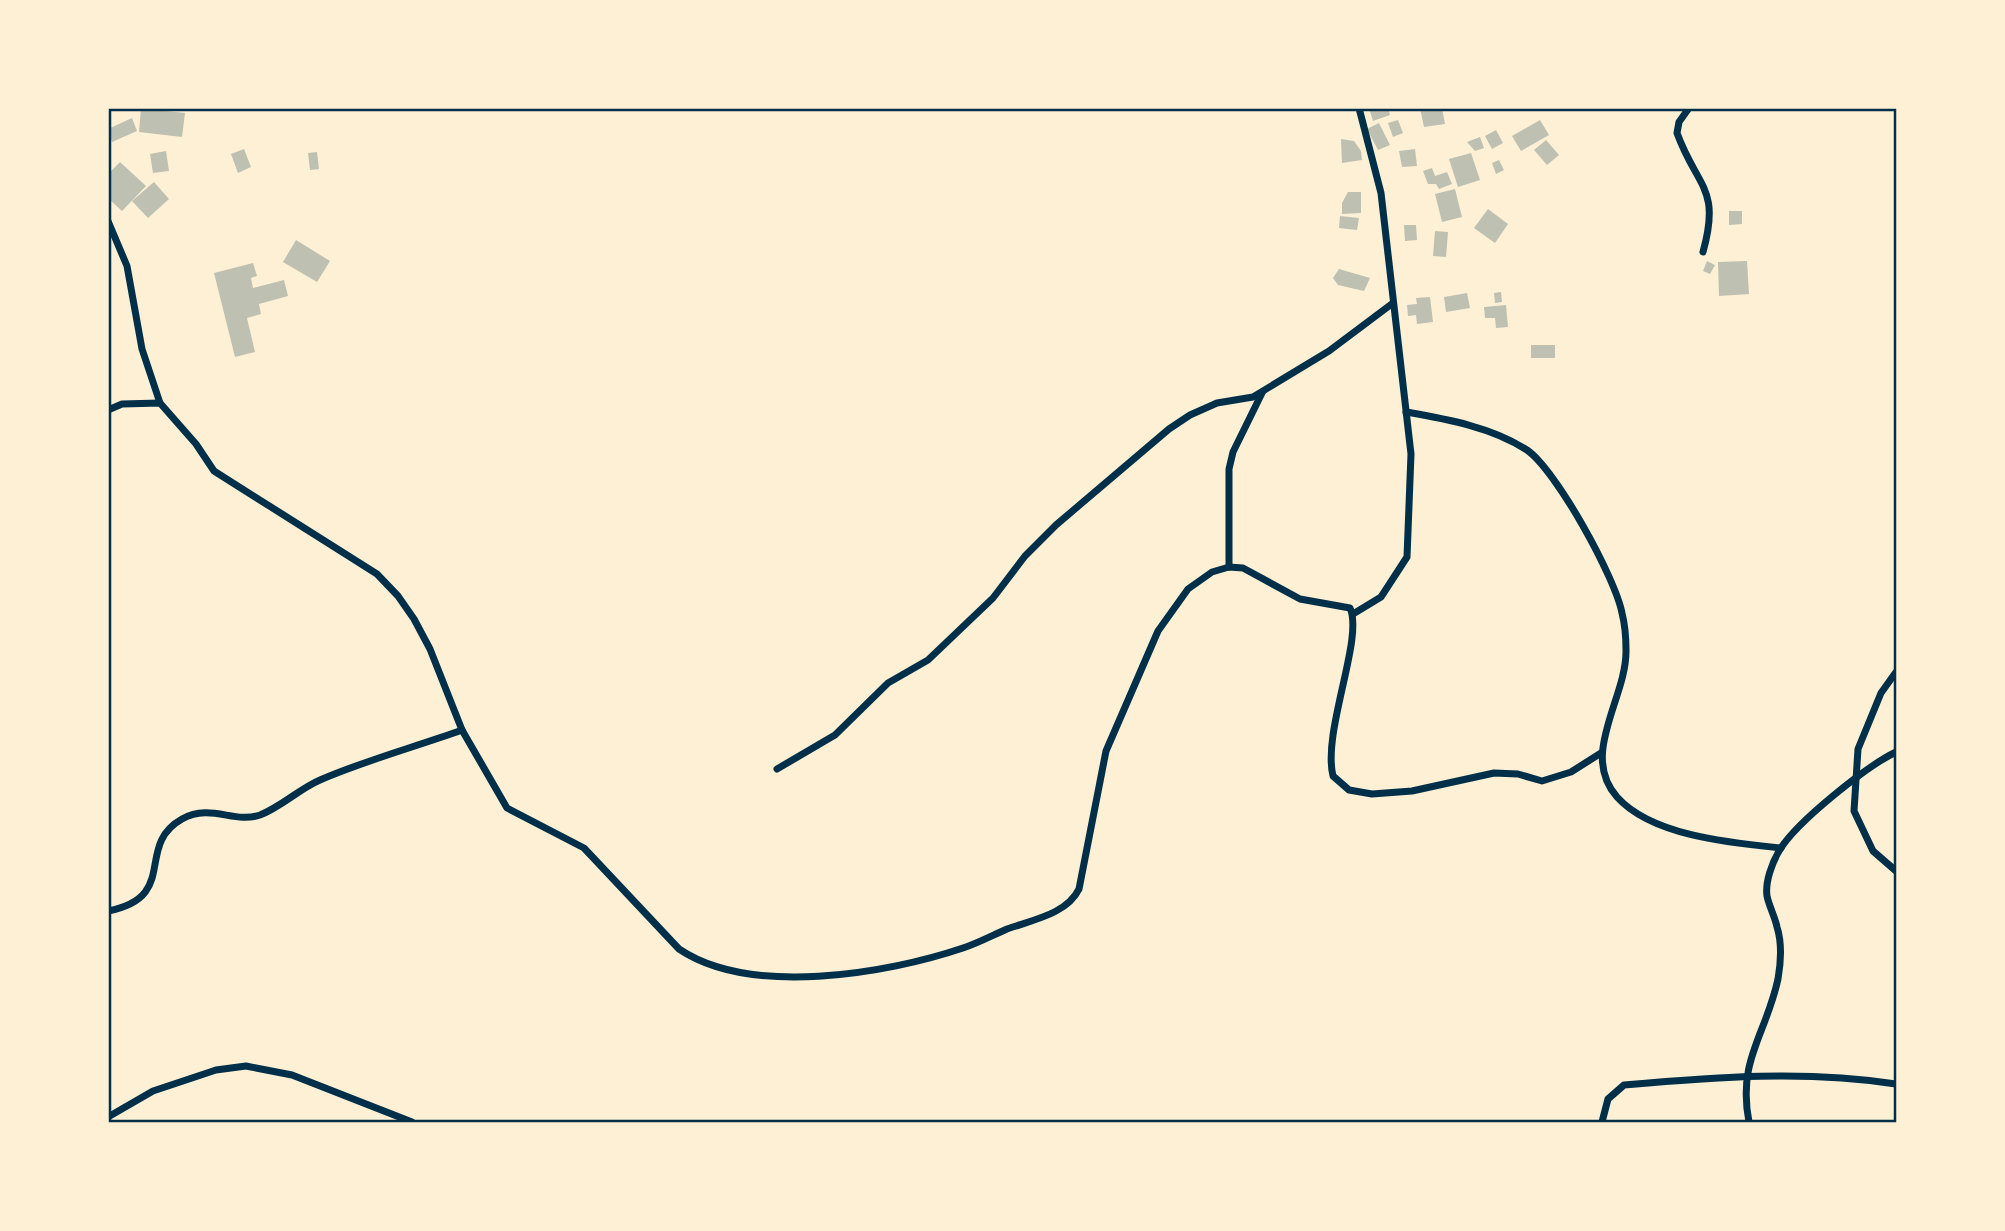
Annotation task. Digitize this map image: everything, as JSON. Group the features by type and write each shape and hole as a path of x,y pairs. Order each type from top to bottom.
{"street":[{"path":"1353,614 1381,597 1407,557 1411,454 1379,183 1359,108"},
{"path":"1689,108 1679,122 1677,132 1709,200 1710,226 1703,252"},
{"path":"108,221 127,266 142,349 160,403 196,443 214,471 377,574 398,596 430,649 462,730 508,808 584,848 679,949 693,959 721,969 772,978 819,976 924,959 965,947 1048,914 1074,898 1106,751 1158,631 1188,589 1212,572 1229,567 1254,571 1300,599 1345,606 1353,614 1353,634 1330,755 1333,776 1349,790 1391,793 1494,773 1550,780 1601,753"},
{"path":"777,769 835,735 888,683 928,660 984,608 1025,556 1056,525 1169,429 1216,403 1241,401 1262,392 1329,351 1393,303"},
{"path":"1229,567 1229,468 1233,452 1262,392"},
{"path":"108,410 122,404 160,403"},
{"path":"1406,412 1451,420 1507,439 1528,450 1564,496 1588,537 1622,611 1626,651 1621,691 1601,753 1605,776 1616,796 1653,821 1728,843 1780,848"},
{"path":"1896,672 1881,693 1858,749 1854,811 1873,851 1896,871"},
{"path":"108,911 138,902 148,891 163,837 182,819 195,813 212,811 241,817 258,816 319,780 462,730"},
{"path":"1749,1122 1744,1096 1746,1075 1777,983 1781,960 1779,930 1767,896 1773,864 1780,848 1856,779 1880,760 1896,752"},
{"path":"108,1117 153,1091 216,1070 246,1066 292,1075 412,1122"},
{"path":"1602,1122 1608,1099 1615,1090 1624,1086 1746,1075 1847,1077 1896,1084"}],"building":[{"path":"141,108 166,108 166,111 185,113 182,137 139,132"},
{"path":"1369,108 1388,108 1390,115 1373,121"},
{"path":"1420,108 1442,108 1445,124 1424,127"},
{"path":"132,118 137,131 112,142 108,129"},
{"path":"1398,120 1403,133 1393,137 1388,123"},
{"path":"1540,120 1549,135 1521,151 1512,136"},
{"path":"1379,123 1390,145 1378,150 1367,129"},
{"path":"1496,130 1503,143 1492,149 1485,136"},
{"path":"1480,137 1484,148 1475,151 1467,142"},
{"path":"1341,139 1354,141 1361,151 1362,160 1342,163"},
{"path":"1546,140 1559,155 1547,165 1534,150"},
{"path":"244,149 251,167 238,173 231,154"},
{"path":"1415,149 1417,166 1402,167 1399,151"},
{"path":"166,151 169,171 153,173 150,154"},
{"path":"317,152 319,169 310,170 308,153"},
{"path":"1471,153 1480,180 1458,187 1449,159"},
{"path":"1499,160 1504,170 1496,174 1492,163"},
{"path":"120,162 146,186 122,211 108,198 108,168 111,171"},
{"path":"1432,168 1435,176 1447,172 1452,184 1439,189 1436,184 1428,184 1423,171"},
{"path":"154,182 169,199 148,218 132,201"},
{"path":"1455,189 1462,217 1442,222 1435,194"},
{"path":"1348,192 1361,192 1361,213 1342,214 1342,203"},
{"path":"1488,209 1508,224 1495,243 1474,228"},
{"path":"1729,211 1742,211 1742,224 1729,225"},
{"path":"1340,216 1359,218 1357,230 1339,228"},
{"path":"1404,225 1416,225 1417,240 1405,241"},
{"path":"1435,231 1448,232 1446,257 1433,256"},
{"path":"296,240 330,261 317,282 283,262"},
{"path":"1707,261 1715,265 1710,274 1703,271"},
{"path":"1747,261 1749,294 1719,296 1718,262"},
{"path":"253,263 257,276 251,278 253,288 284,280 288,296 259,304 261,314 247,318 255,352 235,357 214,273"},
{"path":"1339,269 1370,278 1364,291 1338,285 1333,278"},
{"path":"1501,292 1502,302 1495,303 1494,293"},
{"path":"1467,293 1470,308 1446,312 1444,297"},
{"path":"1430,297 1433,322 1417,324 1416,315 1408,316 1407,305 1417,304 1416,298"},
{"path":"1506,305 1508,327 1496,328 1495,318 1485,318 1484,307"},
{"path":"1531,345 1555,345 1555,358 1531,358"}]}
